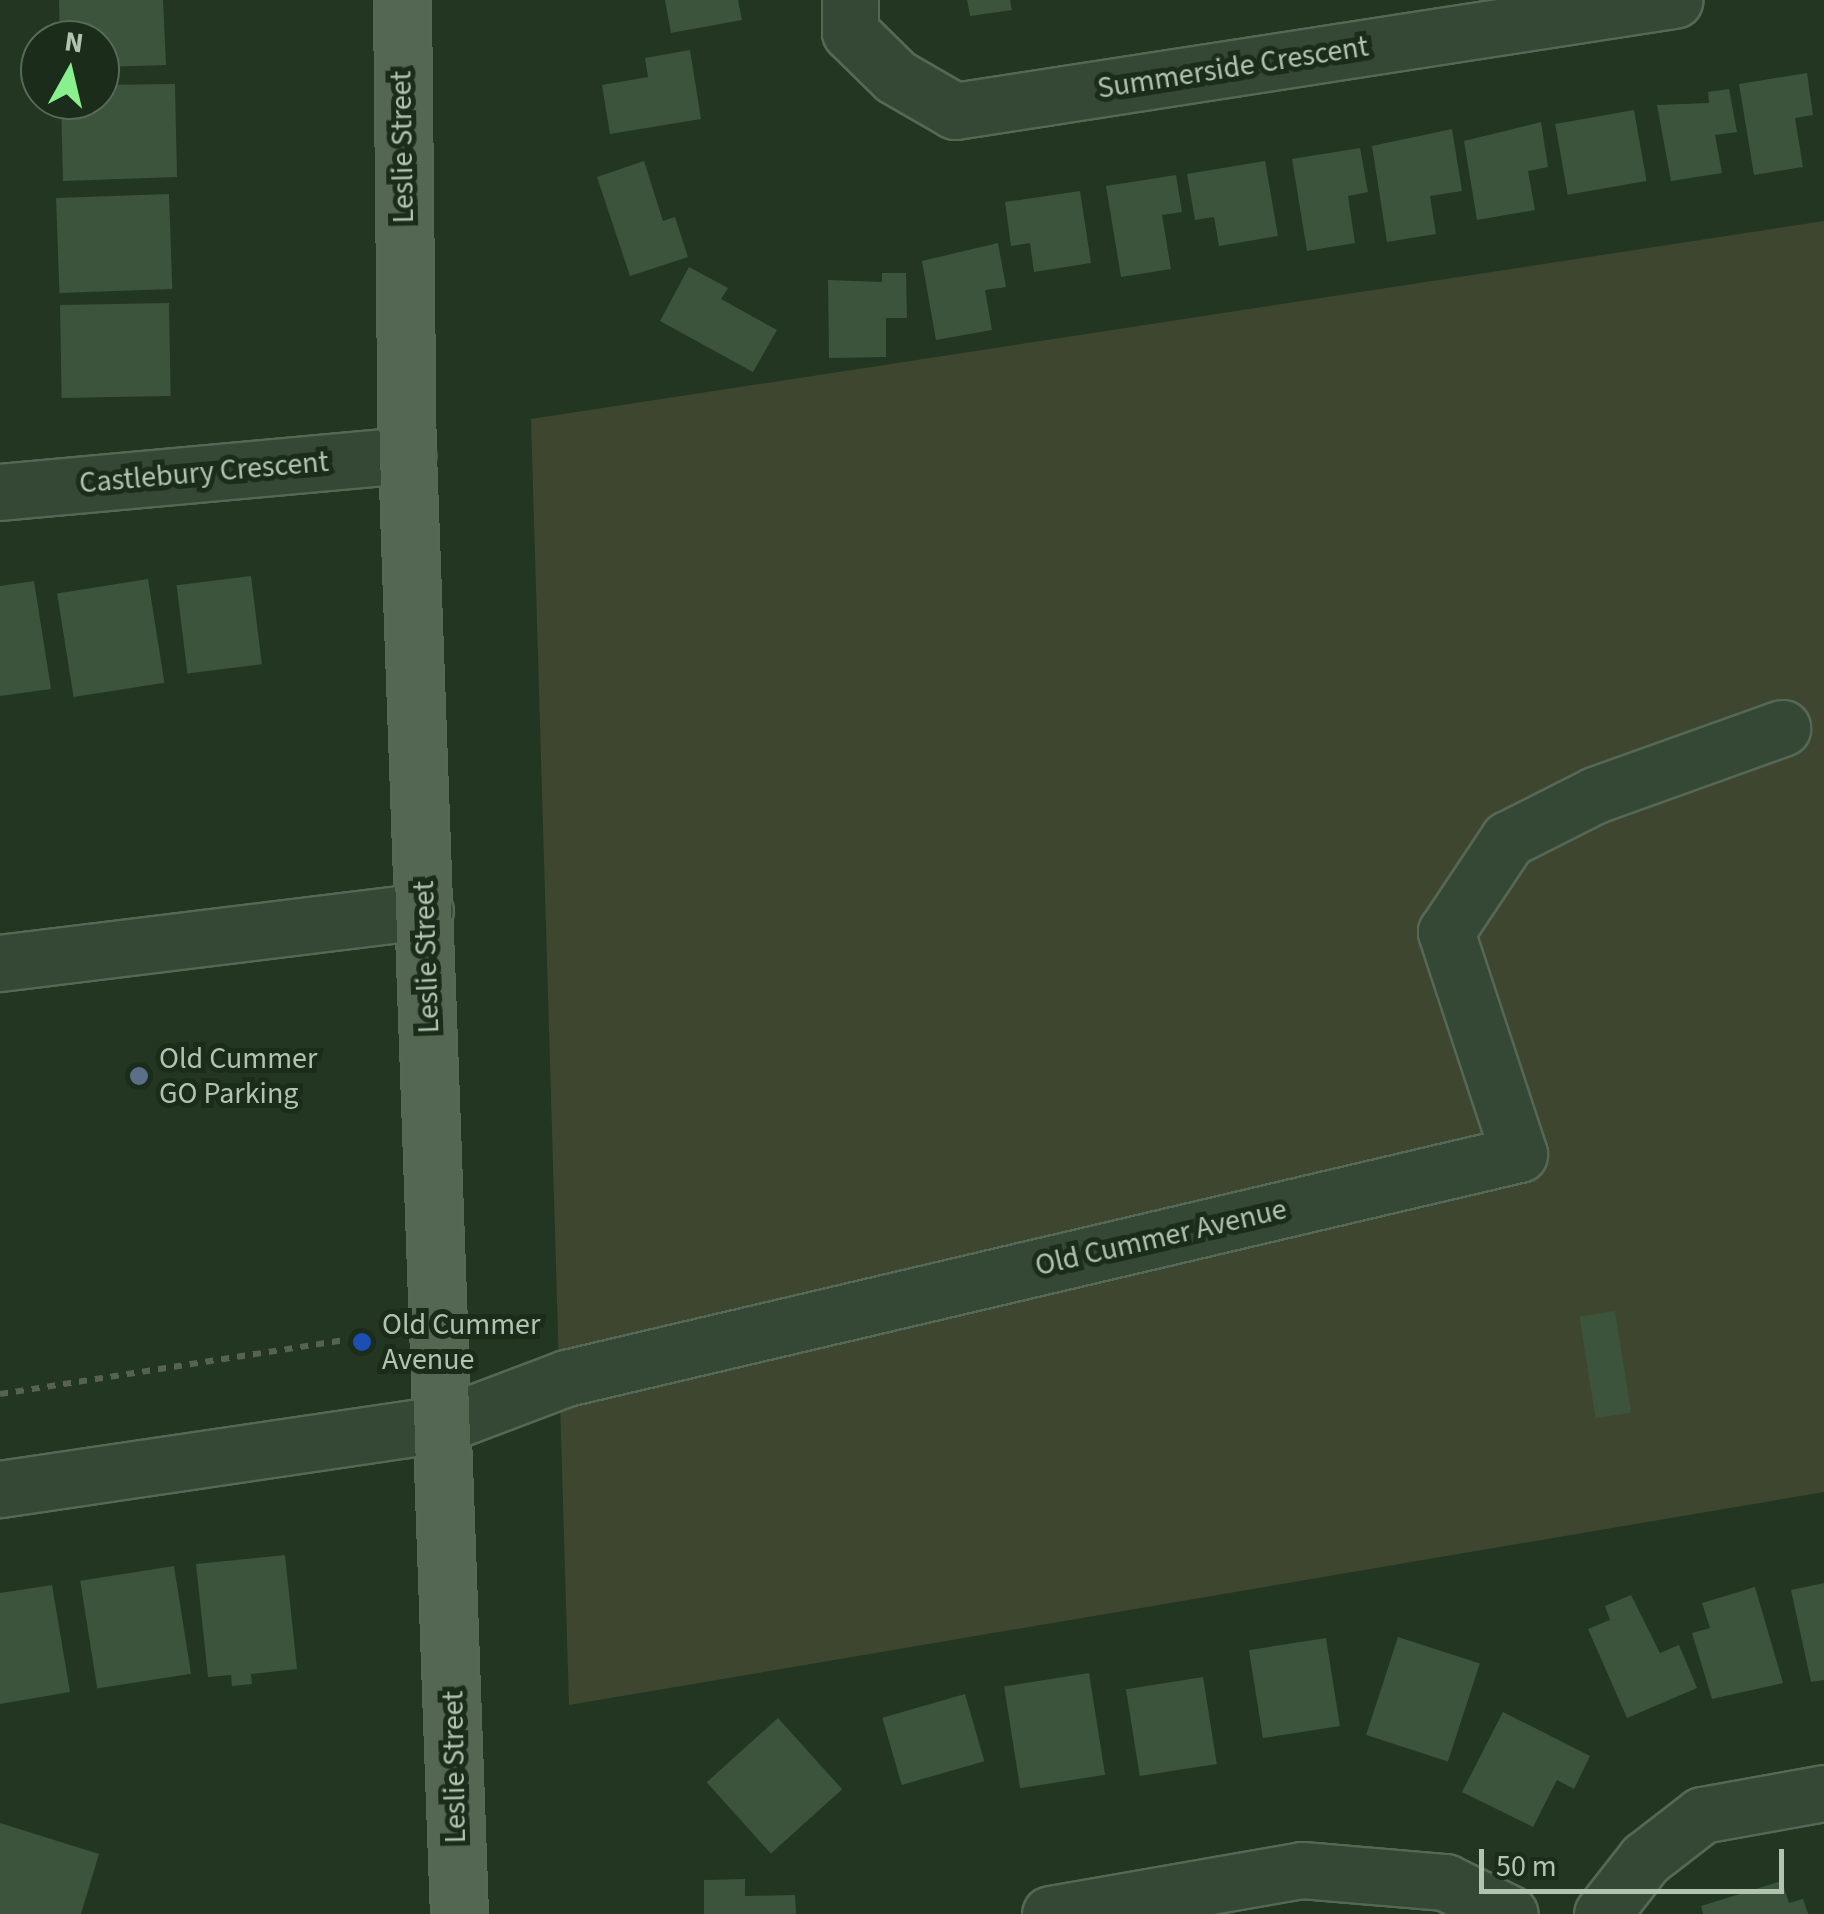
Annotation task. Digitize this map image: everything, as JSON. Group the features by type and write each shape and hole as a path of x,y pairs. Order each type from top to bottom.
{"main road":[{"name":"Leslie Street","path":"402,0 408,455 447,1423 458,1914"}],"street":[{"name":"Summerside Crescent","path":"850,0 850,32 896,77 955,111 1674,0"},
{"name":"Castlebury Crescent","path":"0,492 408,455"},
{"name":"Old Cummer Avenue","path":"0,1489 447,1423 566,1378 1519,1154 1446,932 1508,839 1595,795 1782,728"},
{"path":"0,964 425,911"},
{"path":"1602,1914 1645,1859 1702,1815 1824,1793"},
{"path":"1050,1914 1302,1870 1445,1882 1510,1914"}],"path":[{"path":"0,1394 345,1340"}],"green space":[{"path":"1824,221 1824,1492 569,1705 531,419"}],"building":[{"path":"59,0 163,0 166,65 120,66 120,20 60,20"},
{"path":"665,0 738,0 742,20 671,33"},
{"path":"967,0 1010,0 1012,10 970,16"},
{"path":"690,50 701,119 610,134 602,85 648,77 645,58"},
{"path":"1807,73 1813,115 1795,118 1803,167 1754,175 1739,84"},
{"path":"175,84 177,177 63,181 61,120 120,120 120,85"},
{"path":"1729,89 1737,132 1715,135 1722,173 1671,181 1657,105 1709,103 1708,92"},
{"path":"1634,110 1647,181 1568,195 1555,124"},
{"path":"1541,122 1548,167 1528,171 1535,210 1477,220 1464,141"},
{"path":"1452,129 1462,191 1430,196 1436,234 1387,242 1372,146"},
{"path":"1360,148 1368,192 1348,196 1355,243 1307,251 1292,159"},
{"path":"644,161 663,221 675,217 688,257 630,276 597,177"},
{"path":"1265,161 1278,236 1219,246 1214,217 1195,220 1187,174"},
{"path":"1176,175 1182,212 1162,215 1171,269 1121,277 1106,186"},
{"path":"1080,191 1091,263 1034,272 1030,243 1011,246 1005,202"},
{"path":"169,194 172,289 59,293 56,198"},
{"path":"998,243 1006,287 985,290 992,330 936,340 922,261"},
{"path":"689,267 728,288 721,299 777,330 753,372 660,321"},
{"path":"882,273 906,273 907,318 886,318 886,357 829,358 828,280 882,282"},
{"path":"169,303 171,396 62,398 60,305"},
{"path":"251,576 262,664 187,673 177,585"},
{"path":"148,579 164,683 74,697 57,593"},
{"path":"34,581 51,689 0,696 0,586"},
{"path":"1615,1311 1631,1413 1596,1418 1579,1317"},
{"path":"285,1555 297,1669 251,1674 252,1684 232,1686 231,1675 208,1677 196,1564"},
{"path":"174,1566 191,1674 97,1689 80,1581"},
{"path":"1824,1583 1824,1680 1811,1682 1791,1590"},
{"path":"52,1585 70,1692 0,1704 0,1593"},
{"path":"1755,1587 1783,1683 1712,1699 1692,1633 1710,1628 1702,1603"},
{"path":"1631,1595 1660,1653 1679,1645 1697,1688 1627,1718 1588,1629 1610,1620 1605,1606"},
{"path":"1398,1637 1480,1664 1448,1762 1366,1735"},
{"path":"1326,1638 1340,1726 1263,1738 1249,1650"},
{"path":"1089,1673 1105,1775 1020,1788 1004,1686"},
{"path":"1203,1677 1217,1764 1140,1776 1126,1689"},
{"path":"965,1694 984,1761 902,1785 882,1718"},
{"path":"1503,1712 1590,1756 1574,1789 1557,1780 1533,1827 1462,1792"},
{"path":"778,1718 842,1789 771,1854 707,1782"},
{"path":"0,1823 99,1854 81,1914 0,1914"},
{"path":"745,1879 745,1896 795,1895 796,1914 704,1914 704,1880"},
{"path":"1782,1881 1789,1903 1803,1899 1808,1914 1703,1914 1701,1906"}],"place":[{"name":"Old Cummer GO Parking","path":"139,1076"},
{"name":"Old Cummer Avenue","path":"362,1342"}]}
